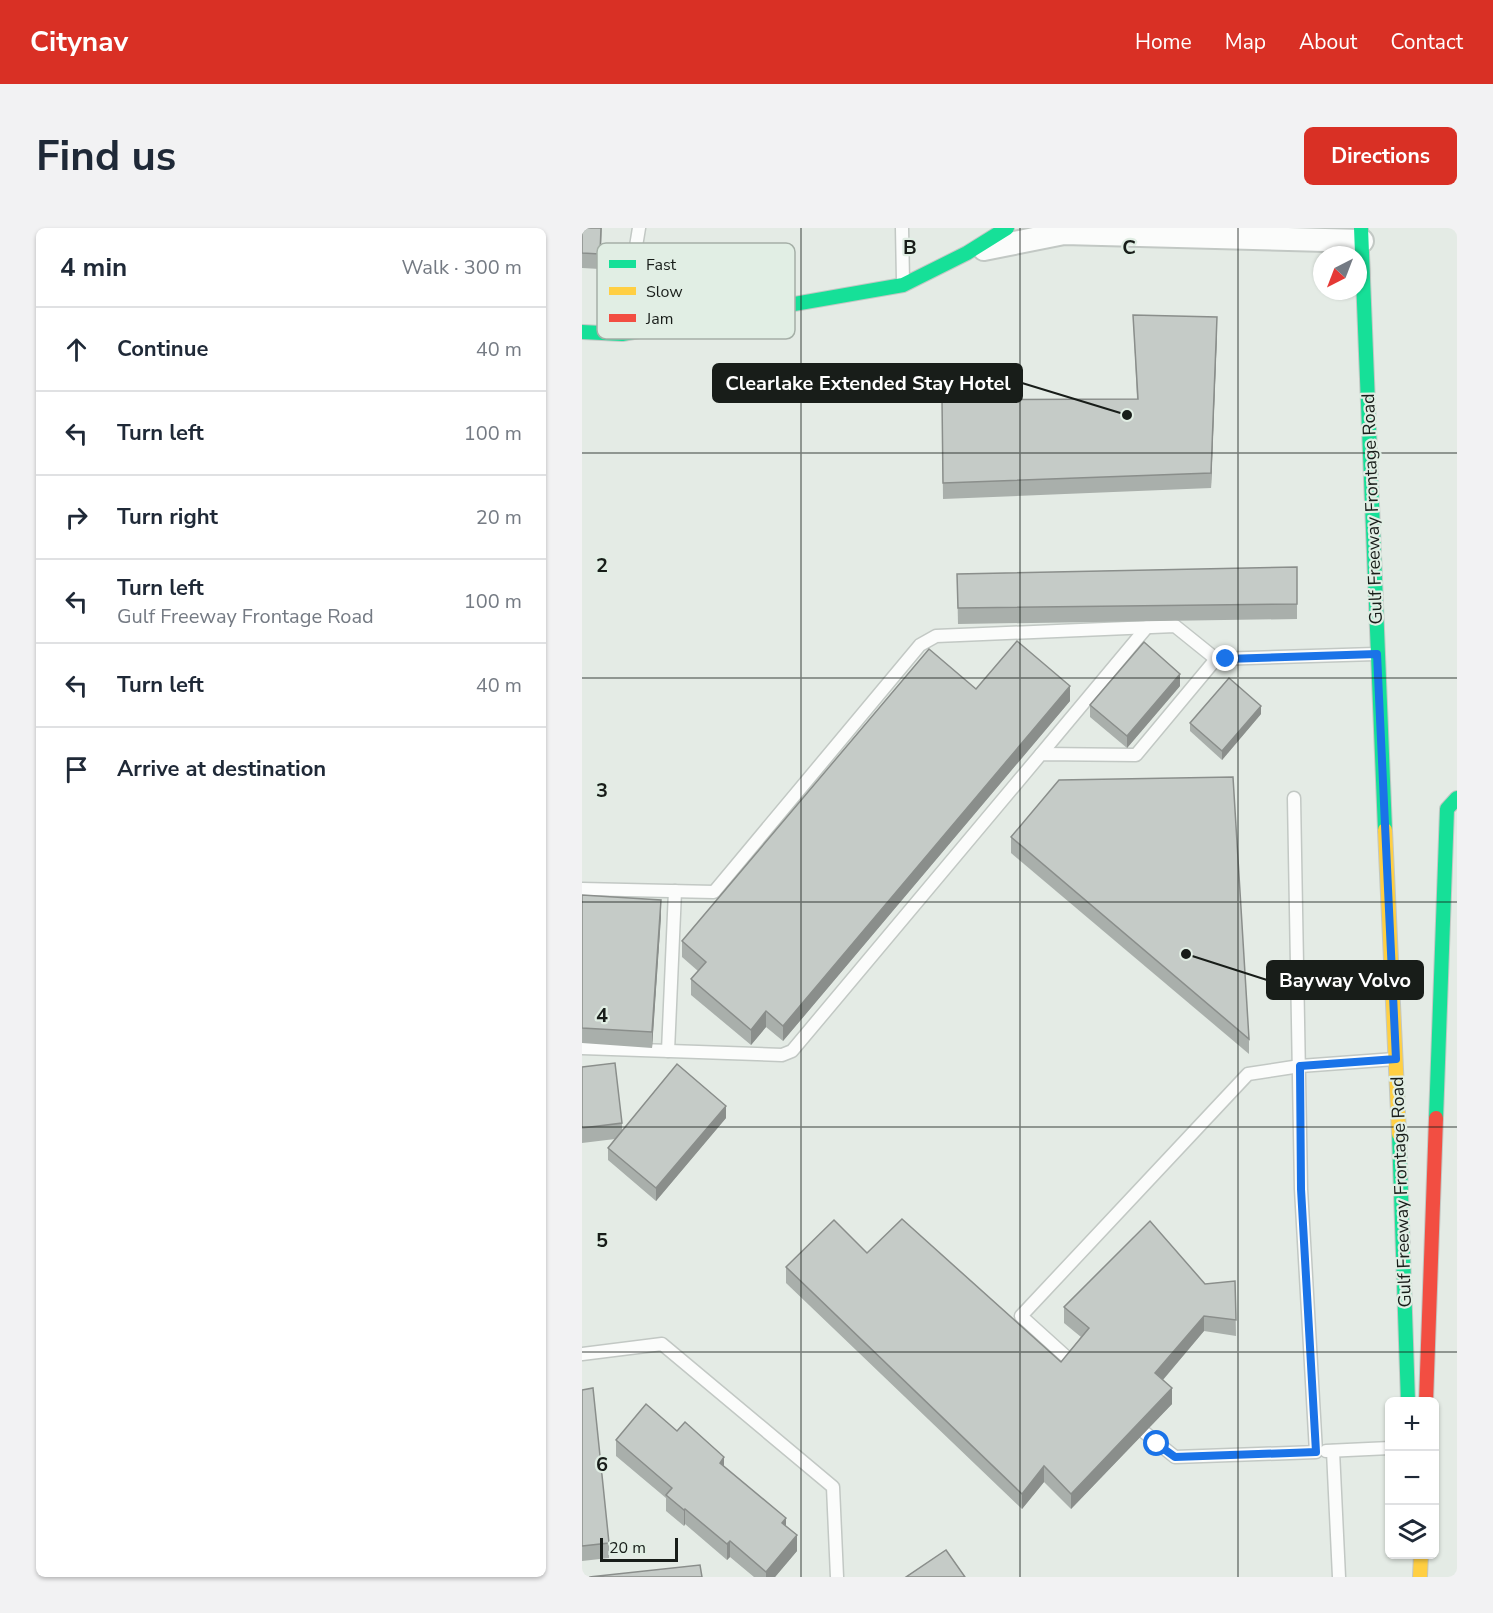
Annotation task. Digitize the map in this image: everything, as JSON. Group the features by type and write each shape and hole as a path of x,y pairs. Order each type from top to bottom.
{"main road":[{"path":"795,303 903,285 967,252 1007,228"},
{"name":"Gulf Freeway Frontage Road","path":"1361,235 1408,1397"},
{"path":"582,332 597,332"},
{"path":"1426,1397 1447,809 1457,798"},
{"path":"1413,1559 1414,1577"},
{"path":"1420,1577 1421,1559"}],"street":[{"path":"967,252 1064,233 1361,235"}],"lane":[{"path":"637,243 639,228"},
{"path":"902,228 903,285"},
{"path":"582,889 714,892 920,645 936,636 1175,626 1216,659 1377,654"},
{"path":"582,1048 782,1055 792,1051 1147,627"},
{"path":"1041,754 1136,754 1216,659"},
{"path":"1294,798 1301,1189 1316,1452"},
{"path":"668,1051 675,891"},
{"path":"1073,1363 1021,1316 1248,1074 1300,1066 1396,1059"},
{"path":"582,1354 662,1344 833,1487 837,1577"},
{"path":"1144,1432 1175,1457 1385,1448"},
{"path":"1333,1451 1339,1577"}],"building":[{"path":"582,228 601,228 597,254 582,253"},
{"path":"1133,315 1217,317 1211,473 943,483 942,400 1138,399"},
{"path":"1297,567 1297,604 958,608 957,574"},
{"path":"1017,641 1070,686 783,1026 766,1011 751,1030 691,979 706,962 682,941 929,649 976,689"},
{"path":"1144,642 1180,674 1127,736 1090,705"},
{"path":"1229,678 1261,706 1222,751 1190,723"},
{"path":"1233,777 1249,1039 1011,837 1059,780"},
{"path":"582,895 661,900 652,1032 582,1028"},
{"path":"615,1063 622,1123 582,1128 582,1067"},
{"path":"677,1064 726,1106 656,1188 608,1148"},
{"path":"902,1219 1061,1362 1089,1328 1064,1307 1150,1221 1205,1284 1235,1281 1236,1320 1204,1316 1155,1373 1172,1388 1071,1494 1044,1466 1022,1494 786,1267 834,1220 867,1253"},
{"path":"593,1388 609,1543 582,1546 582,1390"},
{"path":"646,1404 677,1431 685,1422 724,1457 720,1463 786,1518 782,1523 797,1535 766,1572 730,1541 727,1544 666,1495 672,1488 616,1440"},
{"path":"946,1550 965,1577 906,1577"},
{"path":"700,1565 702,1577 589,1577"}],"traffic: fast":[{"path":"795,304 903,285 967,253 1007,228"},
{"path":"1361,228 1385,830"},
{"path":"582,332 597,333"},
{"path":"1436,1118 1447,809 1457,798"},
{"path":"1399,1134 1408,1397"}],"traffic: slow":[{"path":"1385,830 1399,1134"},
{"path":"1420,1577 1421,1559"}],"traffic: jam":[{"path":"1426,1397 1436,1118"}],"place":[{"name":"Clearlake Extended Stay Hotel","path":"1127,415"},
{"name":"Bayway Volvo","path":"1186,954"}],"route":[{"path":"1157,1444 1175,1457 1316,1452 1301,1189 1300,1066 1396,1059 1377,654 1226,659"}]}
